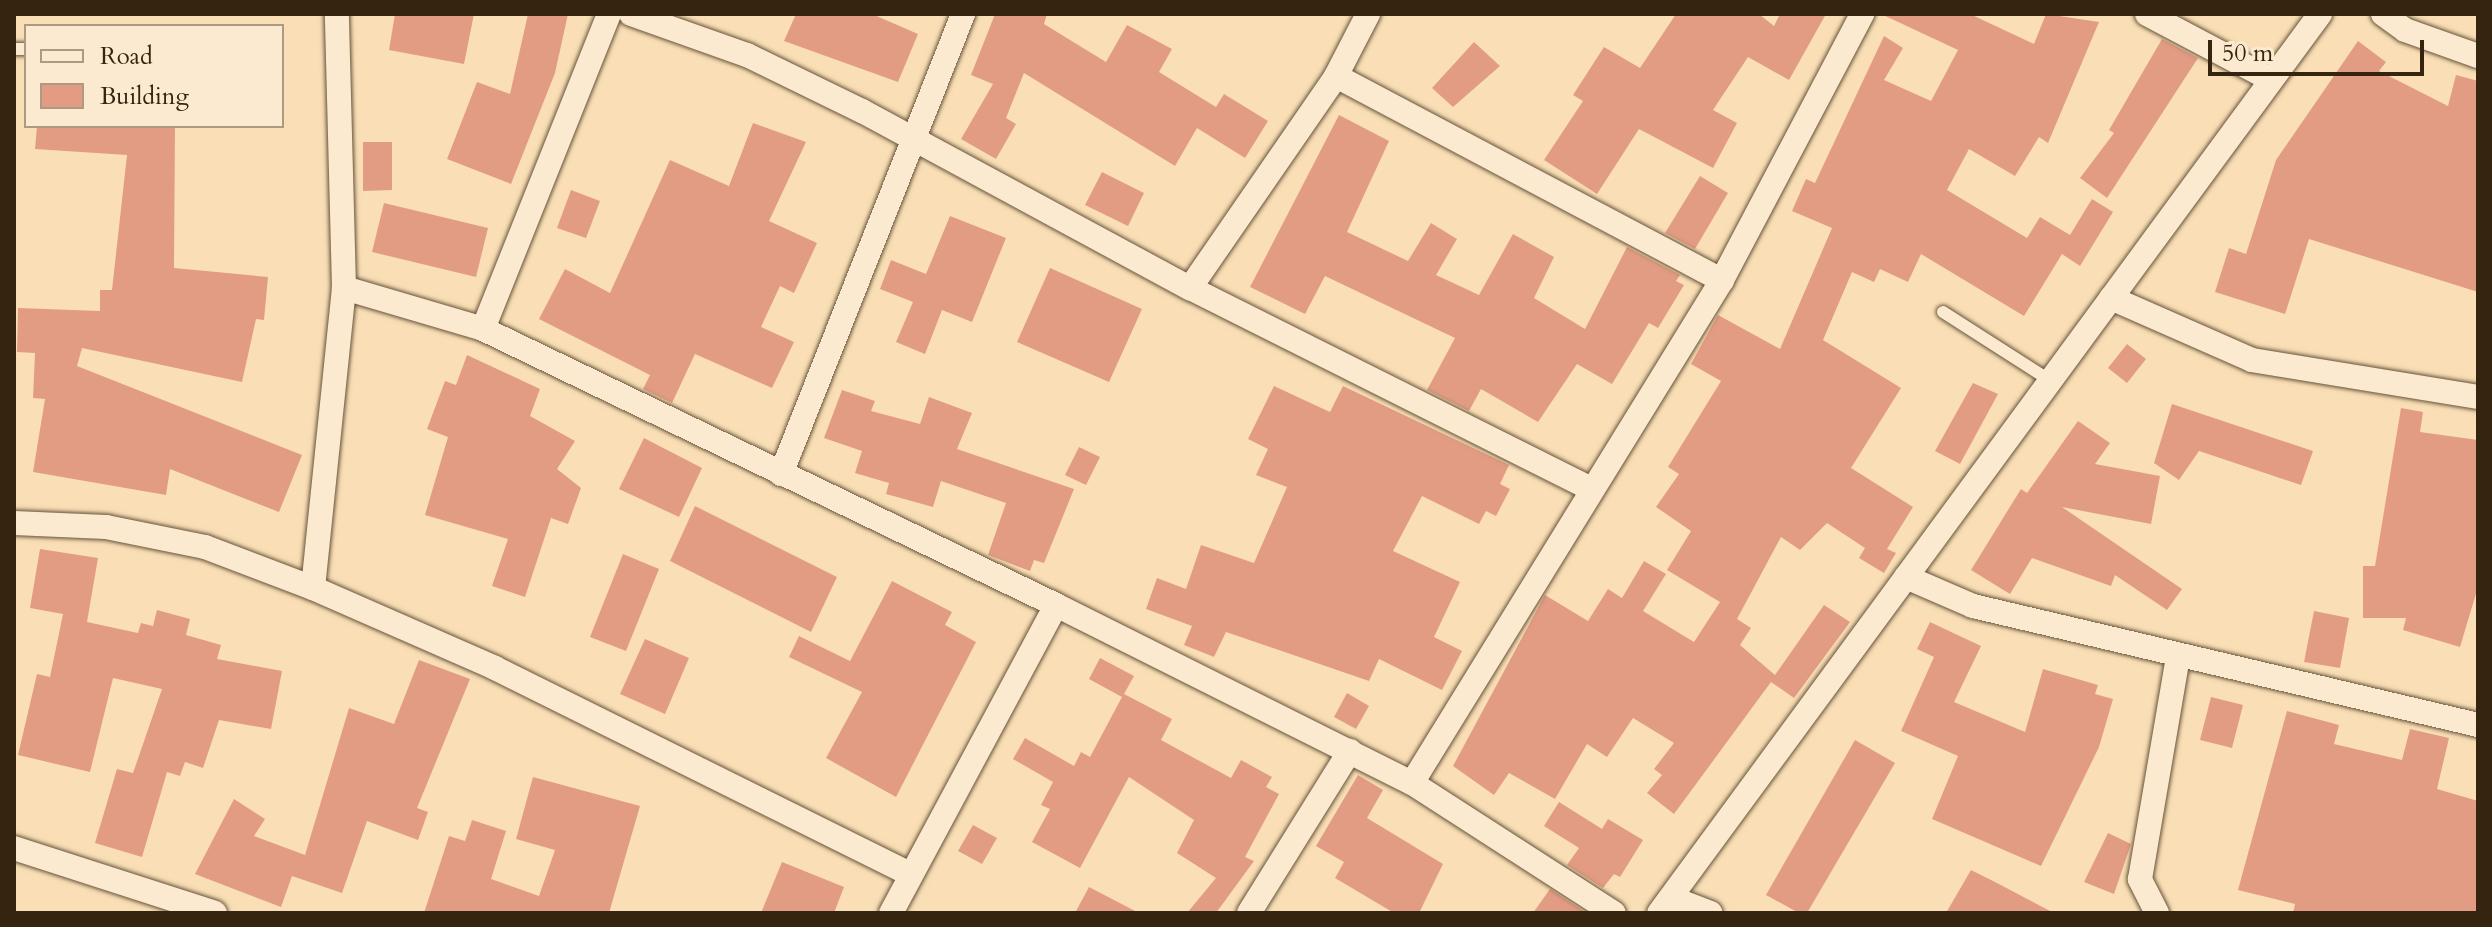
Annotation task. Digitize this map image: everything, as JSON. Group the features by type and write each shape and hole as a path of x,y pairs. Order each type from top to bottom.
{"street":[{"path":"313,588 344,288 337,14"},
{"path":"483,329 609,14"},
{"path":"631,14 747,55 915,140 1190,288 1591,489"},
{"path":"781,474 963,14"},
{"path":"1190,288 1336,76 1368,14"},
{"path":"1412,783 1722,280 1862,14"},
{"path":"2147,14 2268,78"},
{"path":"1710,913 1666,906 2051,381 2268,78 2320,14"},
{"path":"2383,14 2405,30 2478,56"},
{"path":"1336,76 1722,280"},
{"path":"344,288 483,329 1056,605 1412,783 1614,913"},
{"path":"2111,298 2252,360 2478,397"},
{"path":"14,523 106,527 205,547 313,588 495,668 910,874"},
{"path":"1906,577 1973,606 2178,656 2338,687 2478,725"},
{"path":"891,913 1056,605"},
{"path":"2157,913 2140,879 2178,656"},
{"path":"1249,913 1350,751"},
{"path":"14,848 215,913"}],"lane":[{"path":"1943,312 2051,381"}],"building":[{"path":"395,14 474,14 464,64 389,50"},
{"path":"528,14 568,14 555,73 511,184 447,159 477,82 510,94"},
{"path":"796,14 872,14 918,34 898,82 784,41"},
{"path":"995,14 1047,14 1044,24 1106,62 1127,25 1172,49 1159,72 1216,107 1224,94 1268,121 1245,158 1197,128 1175,166 1024,73 1006,118 1016,124 996,159 961,139 993,84 971,75"},
{"path":"1676,14 1759,14 1774,26 1780,14 1826,14 1789,80 1748,57 1713,110 1737,123 1713,168 1639,129 1597,194 1544,160 1583,101 1573,95 1604,47 1640,68"},
{"path":"1881,14 1970,14 2034,44 2046,14 2099,22 2048,143 2039,137 2015,176 1969,149 1947,190 2027,238 2040,217 2070,235 2092,199 2113,212 2080,266 2062,254 2024,316 1921,254 1908,282 1880,269 1874,282 1852,272 1823,340 1901,388 1851,468 1913,507 1887,549 1896,553 1884,573 1859,558 1865,548 1827,523 1800,550 1781,537 1737,619 1751,628 1740,645 1775,675 1824,605 1850,622 1794,698 1771,682 1674,814 1647,793 1662,775 1654,769 1674,743 1633,718 1607,757 1587,744 1555,799 1509,773 1494,795 1453,766 1545,595 1588,621 1608,589 1622,598 1644,561 1666,574 1643,611 1694,642 1720,602 1667,570 1691,531 1656,507 1679,474 1668,467 1721,381 1691,364 1718,315 1780,349 1832,228 1792,211 1806,179 1815,183 1884,36 1903,48 1884,80 1931,101 1958,50"},
{"path":"2162,39 2198,58 2107,198 2080,178 2114,133 2109,130"},
{"path":"2358,41 2386,62 2379,71 2448,106 2456,75 2478,81 2478,292 2309,239 2285,314 2215,292 2229,248 2246,254 2276,160"},
{"path":"1474,42 1500,66 1453,107 1432,88"},
{"path":"1339,115 1389,141 1347,232 1408,261 1431,223 1457,239 1436,275 1479,295 1513,234 1554,257 1534,298 1585,329 1627,247 1680,275 1676,281 1684,285 1658,328 1649,323 1612,384 1577,364 1538,422 1481,389 1469,411 1427,390 1455,338 1325,276 1305,314 1250,287"},
{"path":"753,123 806,142 769,221 817,243 794,293 780,286 761,327 794,342 772,388 695,354 672,403 643,389 650,375 539,319 565,269 610,293 670,160 729,186"},
{"path":"37,128 175,128 174,268 268,277 264,320 256,319 242,382 82,348 77,366 302,455 279,512 170,469 166,495 33,472 45,399 33,398 35,353 17,352 18,308 100,311 100,290 112,290 127,155 35,149"},
{"path":"363,142 392,142 392,190 363,191"},
{"path":"1102,172 1144,193 1128,226 1085,205"},
{"path":"1700,176 1728,193 1695,249 1665,233"},
{"path":"571,190 600,201 586,238 557,228"},
{"path":"384,203 488,228 476,277 372,252"},
{"path":"950,216 1006,238 972,322 942,310 925,354 896,342 913,302 880,289 891,260 926,274"},
{"path":"1050,268 1142,309 1109,382 1017,342"},
{"path":"2127,344 2146,359 2127,383 2108,368"},
{"path":"467,355 540,389 530,416 575,441 557,469 581,488 568,524 551,518 525,597 492,586 508,539 425,515 448,437 427,429 445,381 456,385"},
{"path":"1973,383 1998,394 1960,464 1935,451"},
{"path":"1274,386 1330,412 1343,386 1509,465 1500,484 1510,489 1496,516 1486,511 1479,524 1422,496 1393,551 1460,582 1434,637 1462,651 1442,690 1379,659 1369,681 1226,632 1214,657 1184,645 1192,626 1146,609 1157,578 1186,589 1201,545 1254,563 1287,487 1256,475 1268,449 1248,439"},
{"path":"842,390 875,401 871,411 920,424 929,397 972,413 957,449 1074,489 1044,563 1034,560 1030,571 988,555 1006,503 941,481 933,507 886,494 889,483 855,473 862,451 824,438"},
{"path":"2172,404 2313,451 2301,485 2199,451 2179,480 2154,463"},
{"path":"2401,408 2423,412 2420,432 2478,440 2478,587 2460,647 2403,630 2406,618 2363,618 2363,566 2375,566"},
{"path":"2078,421 2110,443 2095,464 2160,476 2151,524 2062,507 2182,589 2167,610 2115,575 2111,586 2032,558 2010,594 1971,570 2021,489 2027,493"},
{"path":"644,438 702,468 679,517 619,489"},
{"path":"1079,447 1100,457 1086,485 1065,475"},
{"path":"695,506 837,577 811,632 670,561"},
{"path":"40,549 98,558 87,622 138,633 141,623 153,626 157,610 190,619 186,635 221,645 217,659 282,671 271,729 219,720 203,768 185,762 180,776 167,772 142,857 95,843 117,769 133,773 162,689 113,678 90,772 18,755 37,674 50,677 63,614 30,608"},
{"path":"623,554 659,569 626,651 590,637"},
{"path":"892,581 952,612 945,625 976,642 896,797 826,758 862,692 789,657 799,636 850,661"},
{"path":"2314,611 2349,618 2340,668 2304,662"},
{"path":"1930,622 1981,646 1954,702 2025,732 2043,669 2098,685 2095,694 2113,699 2099,747 2041,866 1932,819 1958,756 1901,731 1934,657 1917,649"},
{"path":"645,639 689,658 665,714 620,694"},
{"path":"1100,658 1134,676 1124,694 1172,719 1161,740 1231,778 1241,760 1272,777 1266,787 1279,794 1245,857 1254,861 1216,913 1187,913 1216,878 1177,853 1194,820 1129,777 1080,868 1032,842 1050,809 1041,805 1053,782 1013,759 1025,738 1074,766 1081,752 1090,757 1122,697 1089,679"},
{"path":"419,660 470,679 417,808 428,812 418,840 367,821 342,893 292,876 281,907 195,874 234,799 265,819 254,836 305,855 349,708 394,724"},
{"path":"1347,693 1369,706 1356,729 1334,717"},
{"path":"2211,697 2243,705 2232,748 2200,740"},
{"path":"2287,711 2339,725 2334,744 2402,760 2410,729 2449,738 2437,789 2478,801 2478,913 2293,913 2295,904 2238,890"},
{"path":"1855,740 1895,763 1807,913 1799,913 1766,895"},
{"path":"1358,775 1383,790 1367,818 1443,864 1419,913 1394,913 1335,878 1344,862 1316,846"},
{"path":"533,777 640,806 609,913 424,913 449,836 465,841 472,820 506,831 491,879 539,896 555,850 516,839"},
{"path":"1559,802 1602,829 1608,819 1643,840 1620,877 1614,874 1603,888 1567,865 1579,848 1544,826"},
{"path":"973,825 997,838 982,864 958,851"},
{"path":"2108,833 2131,844 2114,894 2084,882"},
{"path":"782,862 844,887 834,913 761,913"},
{"path":"1971,870 1997,883 2054,913 1946,913"},
{"path":"1089,887 1139,913 1075,913"},
{"path":"1550,889 1585,912 1533,913"}]}
